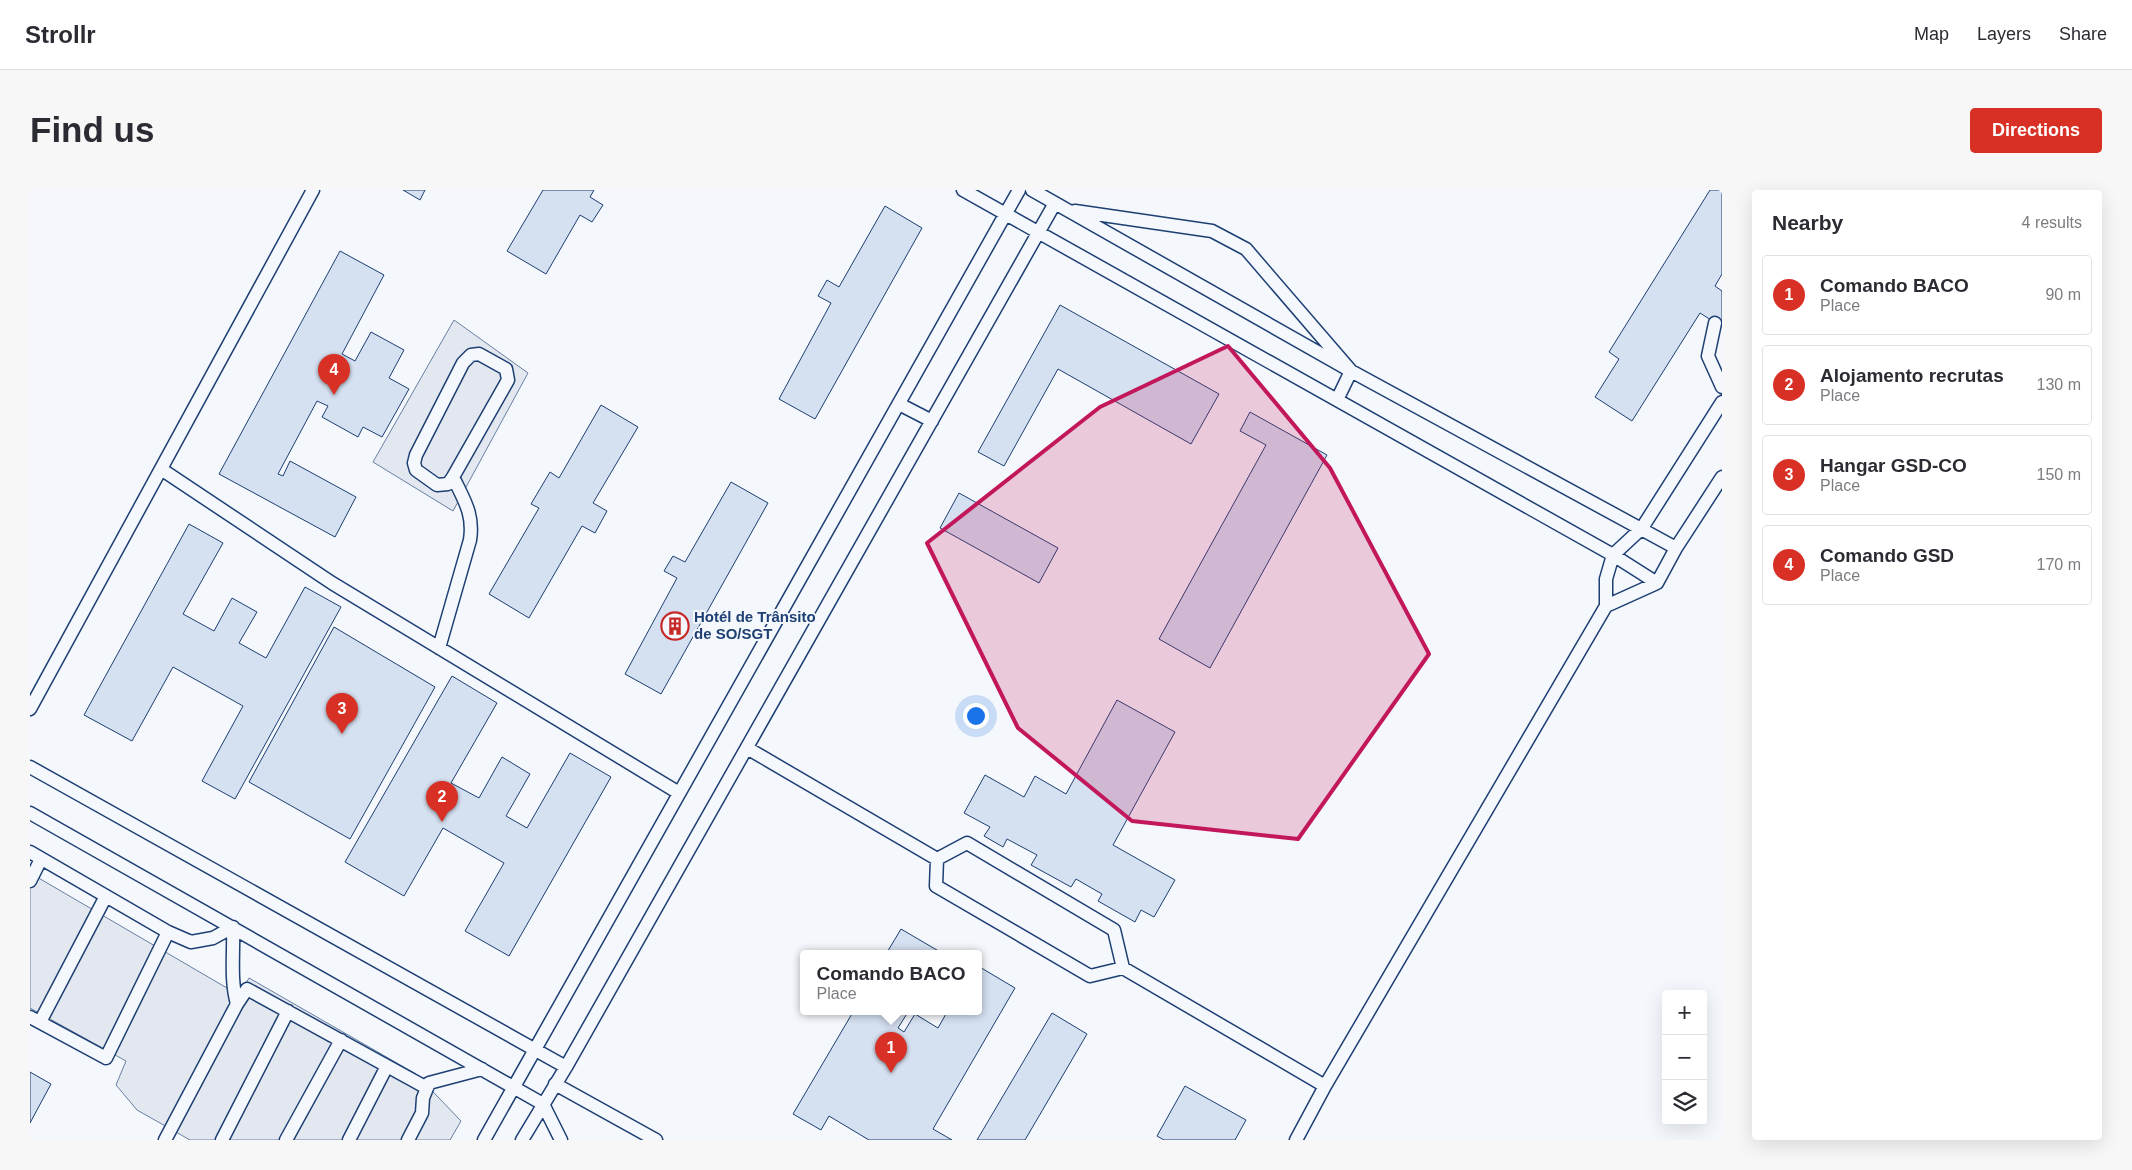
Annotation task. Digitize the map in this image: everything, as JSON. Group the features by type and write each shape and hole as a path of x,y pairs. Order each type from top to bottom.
{"lane":[{"path":"30,709 313,190"},
{"path":"964,190 1612,555 1657,583"},
{"path":"484,1140 1019,190"},
{"path":"1035,191 1351,371 1676,548"},
{"path":"522,1140 566,1067 1055,203"},
{"path":"1067,210 1212,231 1246,249 1351,371"},
{"path":"1715,323 1708,356 1722,387"},
{"path":"480,354 506,369 508,380 453,477 448,484 437,484 416,470 414,463 463,363 471,355 480,354"},
{"path":"1337,400 1351,371"},
{"path":"1296,1140 1325,1086 1606,606 1606,580 1612,555 1642,528 1722,402"},
{"path":"899,404 932,422"},
{"path":"161,468 332,583 679,794"},
{"path":"439,648 470,540 472,524 468,510 453,477"},
{"path":"1606,606 1657,583 1676,548 1722,477"},
{"path":"747,748 937,859"},
{"path":"30,767 566,1067"},
{"path":"30,812 543,1104 561,1140"},
{"path":"937,859 966,843 975,848 1114,930 1123,968"},
{"path":"30,881 36,856 168,932 192,942 213,938 233,928"},
{"path":"937,859 936,886 1090,976 1123,968 1325,1086"},
{"path":"106,896 35,1019 106,1058 168,932"},
{"path":"233,928 234,968 232,986 237,1004"},
{"path":"165,1140 237,1004 247,989 427,1088"},
{"path":"222,1140 288,1011"},
{"path":"286,1140 340,1040"},
{"path":"349,1140 387,1066"},
{"path":"408,1140 422,1113 423,1098 429,1083 482,1070"},
{"path":"556,1084 656,1140"}],"highlighted area":[{"path":"1228,346 1330,468 1429,654 1298,839 1132,821 1018,728 927,543 1100,407"}],"shaded area":[{"path":"454,320 528,373 453,511 373,462"},
{"path":"30,873 239,995 249,978 416,1074 461,1121 450,1140 190,1140 137,1110 116,1085 126,1061 30,1008"}],"building":[{"path":"403,190 425,190 420,200"},
{"path":"543,190 594,190 590,197 603,205 592,222 580,215 546,274 507,251"},
{"path":"1710,190 1722,190 1722,274 1715,286 1722,291 1722,327 1700,313 1632,421 1595,397 1619,359 1609,352"},
{"path":"885,206 922,228 815,419 779,399 831,303 818,296 827,280 839,287"},
{"path":"340,251 384,275 342,354 355,361 371,332 404,350 389,378 409,389 382,437 363,427 358,437 322,417 328,406 317,401 278,474 283,476 290,461 356,497 335,537 219,474"},
{"path":"1060,305 1219,394 1191,444 1058,369 1004,466 978,452"},
{"path":"601,405 638,427 593,503 607,511 595,533 582,526 529,618 489,594 539,508 531,504 550,472 559,478"},
{"path":"1250,412 1327,455 1210,668 1159,639 1266,445 1240,431"},
{"name":"Hotél de Trânsito de SO/SGT","path":"731,482 768,503 661,694 625,674 677,578 664,571 673,556 685,562"},
{"path":"959,493 1058,548 1039,583 940,528"},
{"path":"189,524 223,543 183,614 214,631 232,598 257,612 239,643 266,658 305,587 341,607 235,799 202,781 243,706 173,667 132,741 84,715"},
{"path":"334,627 435,687 350,839 249,782"},
{"path":"452,676 497,703 451,783 479,798 502,757 530,774 506,816 527,828 570,753 611,777 509,956 465,931 504,863 443,828 404,896 345,862"},
{"path":"1117,700 1175,732 1113,845 1175,880 1154,917 1141,910 1135,922 1098,901 1102,894 1076,879 1071,887 1031,865 1037,855 1007,839 1003,847 984,836 990,827 964,813 985,775 1024,797 1035,776 1066,794"},
{"path":"901,929 937,950 888,950"},
{"path":"982,968 1015,988 933,1129 952,1140 869,1140 829,1116 821,1130 793,1114 851,1015 906,1015 898,1028 904,1032 914,1015 917,1015 938,1028 945,1015 982,1015"},
{"path":"1052,1013 1087,1034 1025,1140 977,1140"},
{"path":"30,1072 51,1084 30,1123"},
{"path":"1185,1086 1246,1120 1235,1140 1164,1140 1157,1136"}],"place":[{"name":"Comando GSD","path":"334,395"},
{"name":"Hotél de Trânsito de SO/SGT","path":"675,626"},
{"name":"Hangar GSD-CO","path":"342,734"},
{"name":"Alojamento recrutas","path":"442,822"},
{"name":"Comando BACO","path":"891,1073"}]}
